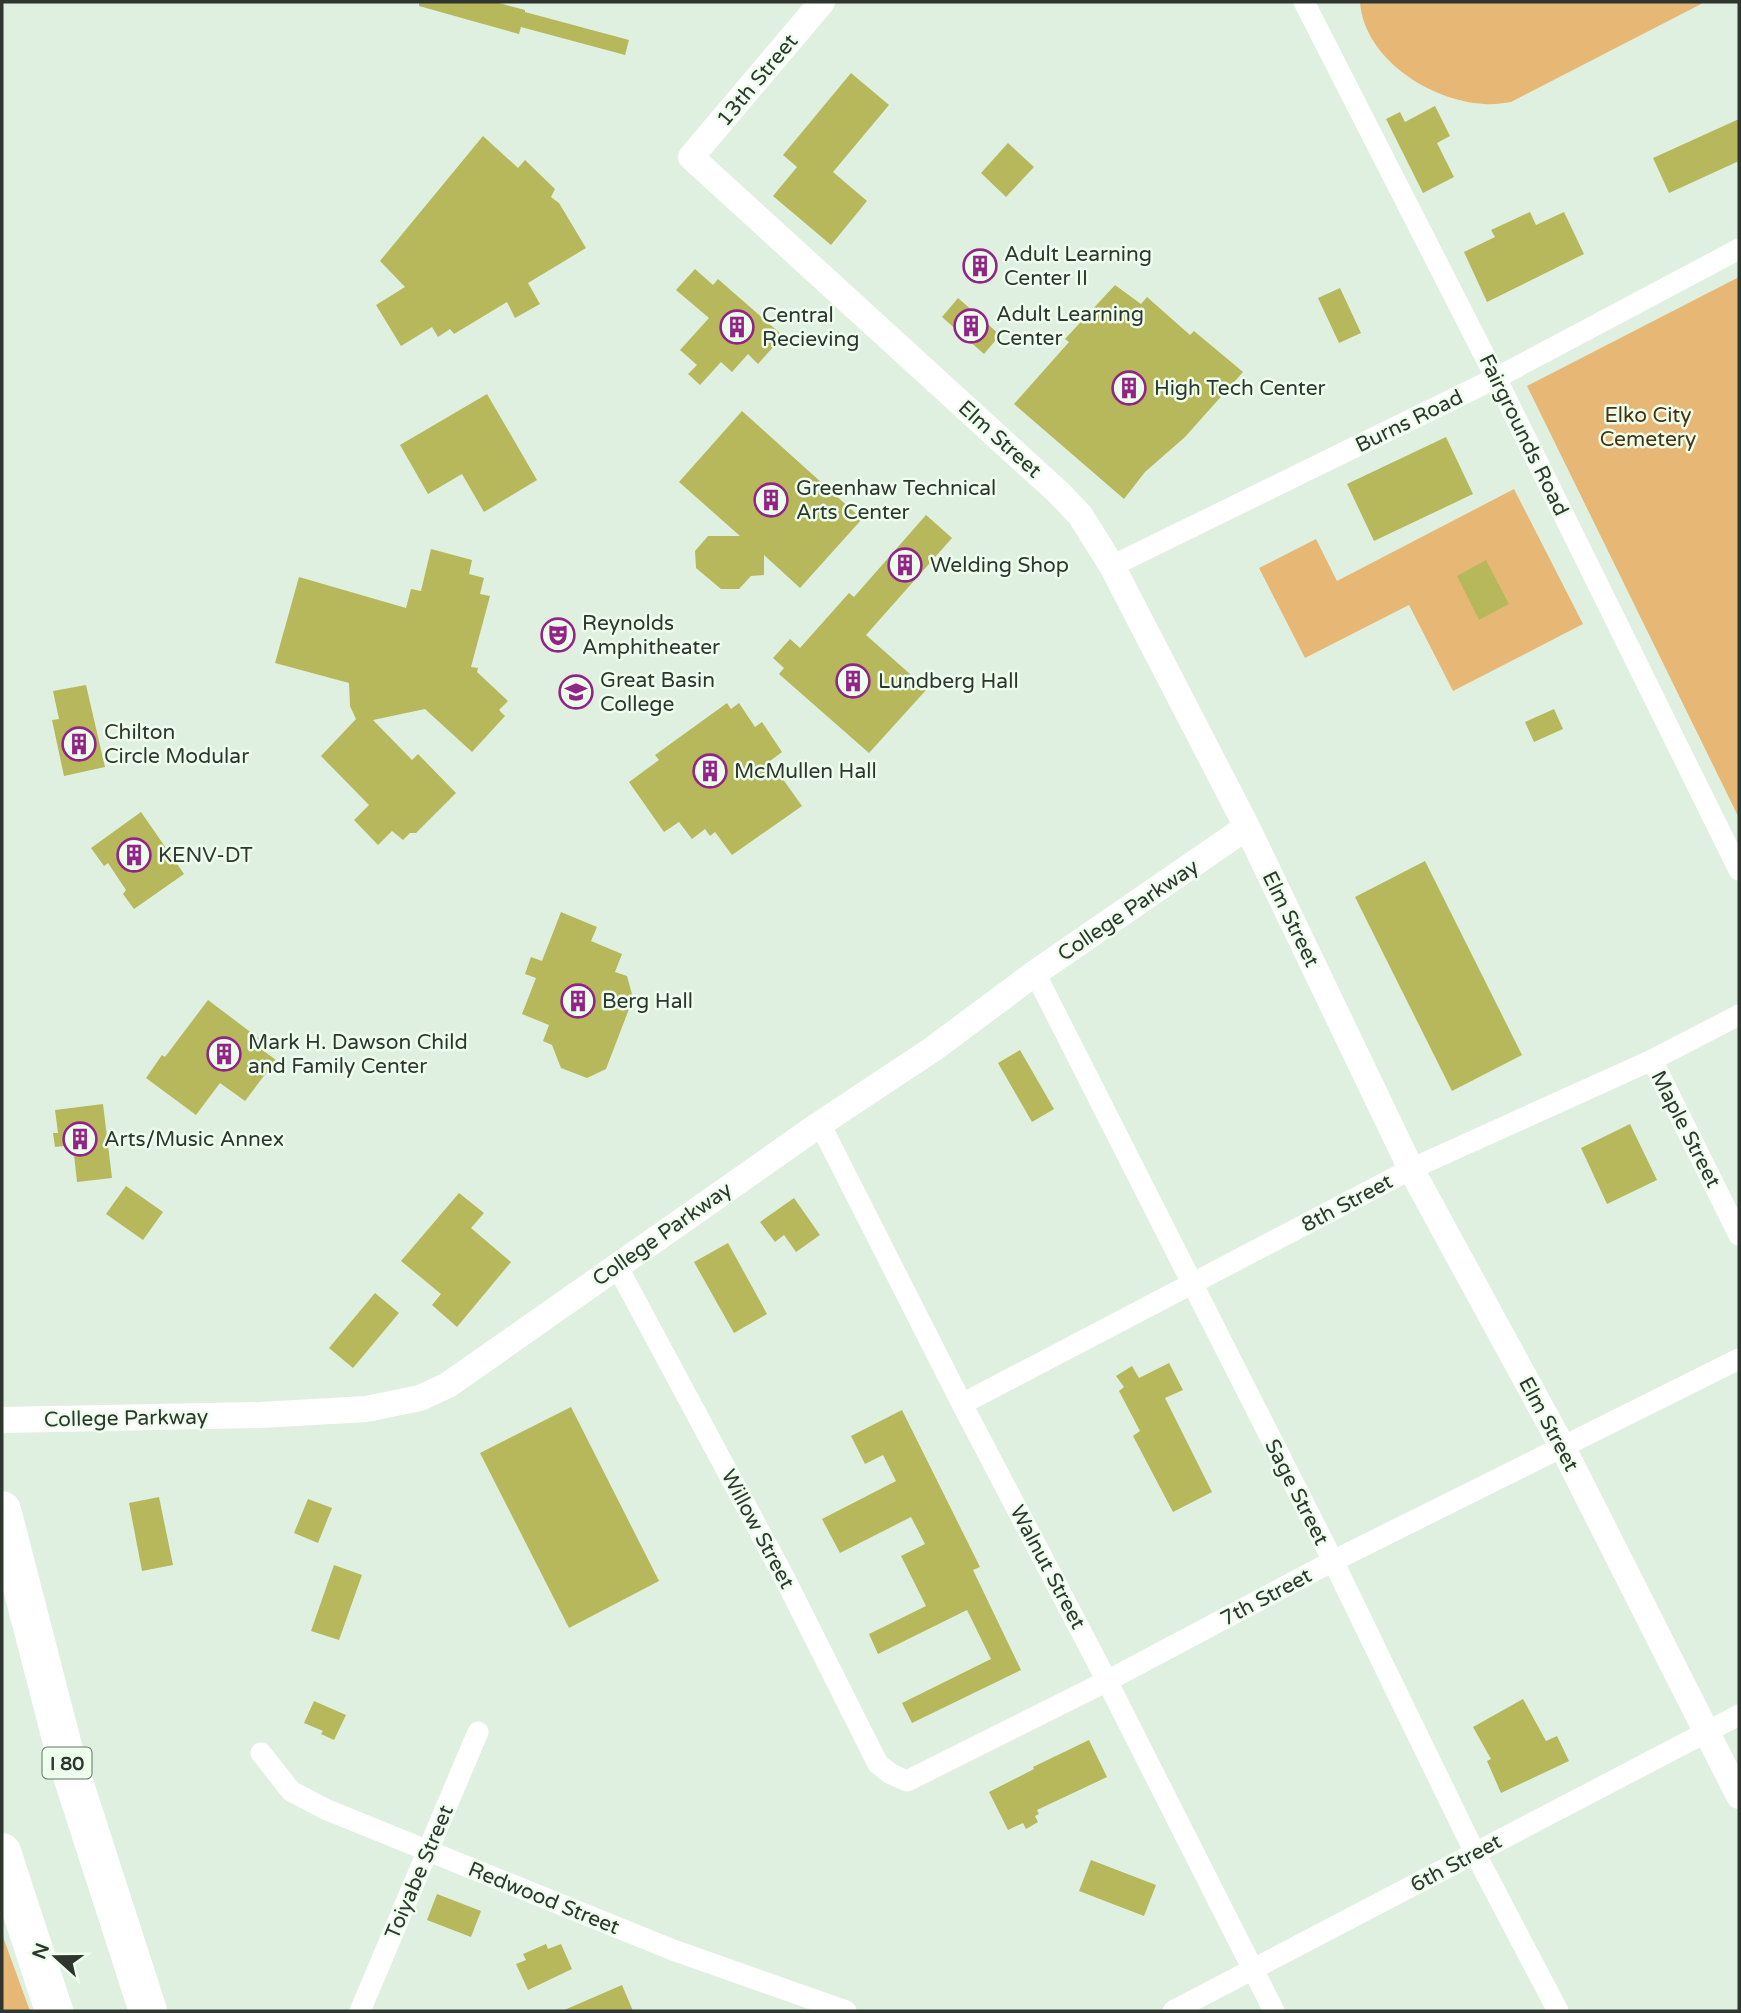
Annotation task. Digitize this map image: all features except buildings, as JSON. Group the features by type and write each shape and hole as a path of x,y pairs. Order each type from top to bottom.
{"highway":[{"name":"I 80","path":"2,1510 65,1754 148,2011"},
{"path":"2,1852 54,2011"}],"street":[{"name":"13th Street","path":"691,157 822,2"},
{"name":"Fairgrounds Road","path":"1304,2 1496,378 1739,870"},
{"name":"Elm Street","path":"691,157 1080,515 1112,566 1247,827 1411,1169 1562,1446 1739,1796"},
{"name":"Burns Road","path":"1112,566 1496,378 1739,249"},
{"name":"College Parkway","path":"2,1420 271,1415 366,1409 420,1398 448,1385 820,1124 933,1049 1035,973 1247,827"},
{"name":"Sage Street","path":"1035,973 1333,1561 1475,1853 1558,2011"},
{"name":"8th Street","path":"962,1404 1411,1169 1652,1060 1739,1015"},
{"name":"Maple Street","path":"1652,1060 1739,1235"},
{"name":"Walnut Street","path":"820,1124 1274,2011"},
{"name":"Willow Street","path":"617,1266 784,1577 878,1764 907,1781"},
{"name":"7th Street","path":"907,1781 1107,1681 1333,1561 1739,1359"},
{"name":"6th Street","path":"1173,2011 1739,1715"},
{"name":"Toiyabe Street","path":"360,2011 478,1732"},
{"name":"Redwood Street","path":"261,1753 291,1791 325,1809 673,1950 846,2011"}],"green space":[{"path":"1360,2 1705,2 1511,102 1484,104 1443,95 1404,73 1387,59 1374,42 1364,23"},
{"name":"Elko City Cemetery","path":"1739,277 1739,818 1527,386"},
{"path":"1514,489 1583,624 1453,691 1409,605 1305,658 1259,568 1316,539 1337,581"},
{"path":"2,1934 30,2011 2,2011"}],"place":[{"name":"Adult Learning Center II","path":"980,266"},
{"name":"Adult Learning Center","path":"971,326"},
{"name":"Central Recieving","path":"737,327"},
{"name":"High Tech Center","path":"1129,388"},
{"name":"Greenhaw Technical Arts Center","path":"771,500"},
{"name":"Welding Shop","path":"905,565"},
{"name":"Reynolds Amphitheater","path":"558,635"},
{"name":"Lundberg Hall","path":"853,681"},
{"name":"Great Basin College","path":"576,692"},
{"name":"Chilton Circle Modular","path":"79,744"},
{"name":"McMullen Hall","path":"710,771"},
{"name":"KENV-DT","path":"134,855"},
{"name":"Berg Hall","path":"578,1001"},
{"name":"Mark H. Dawson Child and Family Center","path":"224,1054"},
{"name":"Arts/Music Annex","path":"80,1139"}]}
